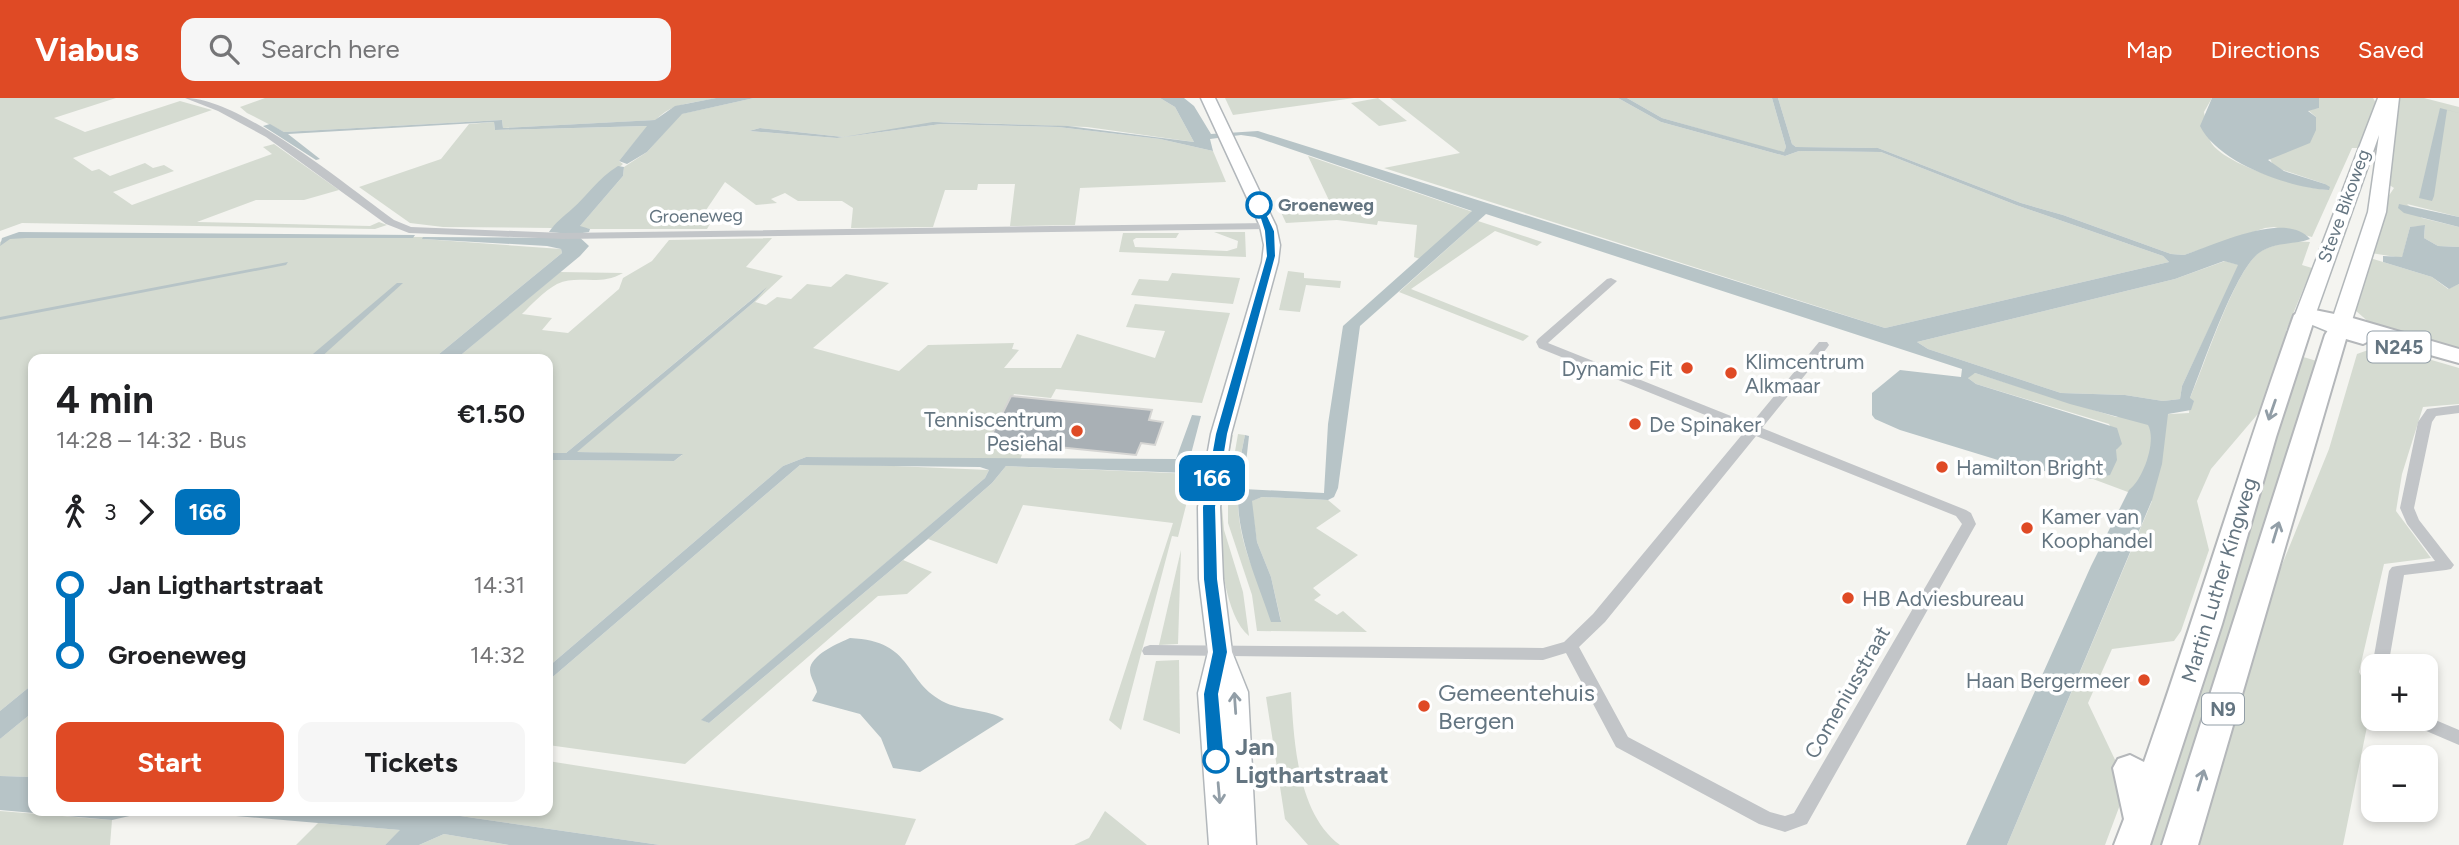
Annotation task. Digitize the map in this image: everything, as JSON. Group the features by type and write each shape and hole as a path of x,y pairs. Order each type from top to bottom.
{"highway":[{"name":"N245","path":"2305,315 2459,365"},
{"name":"Martin Luther Kingweg","path":"2136,832 2207,624 2263,437 2305,315"},
{"name":"N245","path":"2340,326 2459,356"},
{"name":"Martin Luther Kingweg","path":"2180,845 2340,326"},
{"path":"2178,649 2207,624"},
{"name":"N9","path":"2130,768 2136,832"}],"main road":[{"path":"1208,98 1226,135 1253,226 1272,245 1270,262 1221,434 1210,491 1211,579 1220,652 1235,692 1242,845"},
{"name":"Steve Bikoweg","path":"2305,315 2385,98"},
{"name":"Steve Bikoweg","path":"2340,326 2377,212 2392,98"},
{"path":"1220,652 1211,694 1223,845"}],"street":[{"name":"Groeneweg","path":"190,98 221,109 269,135 401,227 426,232 577,236 1253,226"},
{"path":"1611,281 1542,342 1543,345 1755,431"},
{"path":"1150,651 1543,653 1570,646 1599,618 1823,345"},
{"path":"2453,567 2412,521 2407,508 2424,422 2432,412 2459,409"},
{"name":"Comeniusstraat","path":"1570,646 1622,742 1766,819 1785,824 1800,819 1969,520 1961,513 1755,431"},
{"path":"2382,654 2398,571 2453,567"},
{"path":"2438,729 2459,738"}],"shaded area":[{"path":"0,98 116,98 54,118 85,132 180,101 212,110 73,158 92,171 99,169 110,176 145,163 153,168 164,165 174,171 113,192 132,205 272,154 263,147 274,144 339,190 304,200 256,200 197,222 370,226 379,222 387,225 375,229 22,223 0,231"},
{"path":"265,98 716,98 676,107 656,120 503,128 502,120 284,132 240,107"},
{"path":"716,98 754,98 682,114 647,152 627,164 619,161 647,126 495,130 494,122 288,134 320,159 316,160 263,126 270,124 284,132 502,120 503,128 655,120 675,106"},
{"path":"754,98 1160,98 1175,107 1194,142 1087,127 943,122 843,137 760,128 749,131 837,138 941,124 1058,127 1160,139 1213,151 1226,182 1080,188 1075,225 1010,226 1015,184 978,184 977,190 945,190 933,227 851,228 853,208 842,201 798,201 785,193 771,199 777,203 756,205 725,182 702,216 714,217 707,229 579,227 623,176 624,167 647,152 681,114"},
{"path":"1160,98 1184,98 1194,106 1211,134 1258,131 1885,328 2169,262 2163,256 2016,205 1881,152 1799,151 1785,156 1661,122 1618,98 1627,98 1662,118 1784,152 1786,147 1772,98 1778,98 1792,144 1796,147 1878,148 2021,203 2063,215 2171,254 2184,255 2249,232 2267,229 2299,231 2310,239 2265,249 2250,263 2240,278 2220,320 2190,398 2194,401 2191,410 2168,414 2162,464 2152,500 2007,845 1966,845 2091,566 2129,490 2144,469 2151,440 2148,425 2070,404 1975,373 1968,378 1976,384 2117,428 2122,444 2116,450 2117,460 2110,475 2093,479 2011,464 1900,430 1875,419 1872,415 1872,393 1900,370 1961,377 1962,369 1486,214 1360,326 1338,488 1334,497 1328,500 1262,497 1252,501 1257,542 1271,577 1281,622 1271,622 1244,541 1238,490 1234,489 1245,435 1249,436 1243,489 1324,493 1328,424 1343,326 1472,211 1255,137 1241,135 1210,139 1213,151 1160,139 1058,127 941,124 837,138 749,131 760,128 843,137 933,122 1068,126 1194,142 1175,107","holes":["2224,261 2238,265 2182,386 2180,399 2163,401 2125,395 2061,393 1928,349 1917,342 2175,279"]},
{"path":"1225,98 1354,98 1233,115"},
{"path":"1378,98 1407,121 1379,126 1351,103"},
{"path":"1390,98 1618,98 1661,122 1785,156 1799,151 1881,152 2016,205 2163,256 2169,262 1885,328 1384,168 1460,153"},
{"path":"1627,98 1772,98 1786,147 1784,153 1662,118"},
{"path":"1778,98 2212,98 2204,112 2210,141 2221,152 2249,168 2301,185 2328,190 2325,184 2274,167 2269,157 2315,125 2316,117 2308,110 2319,108 2319,98 2373,98 2376,103 2371,122 2358,148 2352,148 2312,237 2274,227 2265,228 2184,255 2171,254 2063,215 2021,203 1878,148 1796,147 1792,144"},
{"path":"2212,98 2319,98 2319,108 2308,111 2316,117 2316,130 2310,143 2268,160 2284,171 2325,184 2330,187 2329,190 2276,179 2238,162 2222,151 2200,126"},
{"path":"2398,98 2424,98 2459,107 2459,217 2407,204 2422,218 2459,227 2459,247 2438,246 2424,238 2425,226 2410,227 2402,258 2371,253 2384,203 2394,188 2388,184"},
{"path":"2440,108 2459,113 2447,110 2432,201 2419,198"},
{"path":"494,122 495,130 648,126 619,161 623,164 552,228 443,227 410,223 359,187 441,159 469,124"},
{"path":"1308,156 1473,212 1420,259 1414,257 1417,225 1378,221 1377,225 1337,220 1286,223 1279,208 1293,207 1299,215 1335,213"},
{"path":"618,166 624,167 623,176 580,226 590,229 589,232 576,234 589,246 580,256 462,354 439,354 562,253 561,249 547,246 422,239 423,237 563,238 560,233 549,232"},
{"path":"2399,204 2459,217 2459,227 2404,213 2398,208"},
{"path":"1478,221 1542,242 1537,246 1495,231 1411,289 1529,336 1523,341 1399,292"},
{"path":"2425,225 2424,238 2438,246 2459,247 2459,284 2449,289 2432,277 2383,262 2383,256 2402,257 2410,227"},
{"path":"19,232 415,235 413,238 26,238 10,239 0,246 2,238"},
{"path":"1214,232 1245,232 1246,257 1119,252 1123,233 1179,233 1176,238 1136,238 1133,240 1135,247 1227,251 1237,248 1238,241"},
{"path":"14,234 423,237 561,249 562,253 439,354 28,354 28,688 0,711 0,242"},
{"path":"772,238 746,267 783,276 755,302 766,305 777,297 791,299 807,284 831,287 846,274 889,283 813,348 899,371 928,345 1014,343 1012,349 1019,350 1004,368 1061,368 1077,334 1155,358 1165,331 1126,327 1135,304 1230,313 1202,403 1056,389 1051,398 1014,394 992,439 1026,444 1020,460 806,457 783,466 553,663 553,460 674,461 682,455 576,452 754,302 762,291 566,453 553,453 553,354 462,354 560,272 623,273 605,279 573,280 557,284 522,314 552,318 542,330 568,333 619,289 623,278 652,261 669,240"},
{"path":"2290,241 2310,242 2302,265 2312,268 2286,331 2289,334 2262,409 2211,469 2197,501 2209,550 2181,631 2174,641 2112,649 2088,703 2118,766 2124,794 2105,845 2007,845 2152,501 2093,479 2109,475 2116,460 2119,445 2109,424 1976,384 1968,378 1969,375 1975,373 2116,417 2189,413 2190,398 2211,344 2246,269 2262,250"},
{"path":"2370,258 2432,277 2448,289 2459,284 2459,350 2371,324 2355,310"},
{"path":"2225,261 2239,265 2182,386 2180,399 2163,401 2125,395 2061,393 1928,349 1917,342 2175,279"},
{"path":"288,262 286,265 0,320 0,317"},
{"path":"1288,271 1304,273 1304,278 1341,281 1340,288 1306,285 1300,312 1279,310"},
{"path":"1172,273 1240,278 1233,304 1131,295 1139,279 1168,281"},
{"path":"397,283 403,283 325,354 313,354"},
{"path":"767,287 754,302 577,452 683,454 674,461 553,460 553,453 566,453"},
{"path":"2371,349 2404,352 2459,368 2459,404 2423,407 2402,474 2396,511 2431,558 2384,564 2361,654 2361,731 2366,731 2363,745 2361,745 2343,845 2195,845 2271,592 2329,449 2357,354"},
{"path":"2300,356 2320,362 2165,845 2147,845"},
{"path":"1192,415 1201,416 1186,473 1006,466 992,483 928,539 709,723 701,720 985,478 989,470 980,467 800,465 553,677 553,663 783,466 806,457 1176,459"},
{"path":"1238,434 1245,435 1234,488 1238,490 1240,526 1255,575 1281,621 1271,577 1257,542 1251,501 1262,497 1328,500 1341,511 1316,528 1358,555 1313,588 1321,595 1314,600 1337,615 1343,611 1367,632 1257,631 1252,595 1228,523 1228,492"},
{"path":"1233,435 1221,496 1224,530 1243,592 1249,636 1239,624 1232,608 1226,588 1220,543 1220,479 1228,437"},
{"path":"823,463 989,470 985,478 702,720 709,723 903,560 932,572 907,594 878,596 685,764 553,746 553,677 800,465"},
{"path":"1006,466 1194,474 1178,537 1172,536 1121,730 1109,720 1173,523 1023,505 997,564 928,539 992,483"},
{"path":"1181,550 1178,644 1159,645"},
{"path":"850,638 887,646 898,654 932,694 946,703 1004,719 920,772 893,768 881,738 860,714 812,701 817,692 810,673 811,665 826,650"},
{"path":"1179,660 1180,734 1143,720 1156,661"},
{"path":"28,688 28,716 0,739 0,711"},
{"path":"1291,692 1296,754 1306,795 1326,831 1340,845 1308,845 1285,819 1266,697"},
{"path":"28,716 28,777 0,776 0,739"},
{"path":"553,762 916,819 905,845 660,845 460,816 553,816"},
{"path":"0,776 28,777 28,812 0,810"},
{"path":"0,811 28,813 28,816 112,820 110,845 0,845"},
{"path":"1105,811 1147,845 1074,845 1089,838"},
{"path":"67,816 130,816 112,820"},
{"path":"237,816 460,816 660,845 509,845 444,834 419,845 385,845 400,830"},
{"path":"318,823 401,830 385,845 296,845"},
{"path":"444,834 509,845 419,845"}],"building":[{"name":"Tenniscentrum Pesiehal","path":"1011,396 1152,410 1149,420 1163,422 1155,445 1141,443 1136,455 989,440"}],"bus line":[{"name":"166","path":"1216,760 1211,694 1220,652 1211,579 1209,507 1221,434 1271,256 1270,231 1259,205"}],"place":[{"name":"Groeneweg","path":"1259,205"},
{"name":"Dynamic Fit","path":"1687,368"},
{"name":"Klimcentrum Alkmaar","path":"1731,373"},
{"name":"De Spinaker","path":"1635,424"},
{"name":"Tenniscentrum Pesiehal","path":"1077,431"},
{"name":"Hamilton Bright","path":"1942,467"},
{"name":"Kamer van Koophandel","path":"2027,528"},
{"name":"HB Adviesbureau","path":"1848,598"},
{"name":"Haan Bergermeer","path":"2144,680"},
{"name":"Gemeentehuis Bergen","path":"1424,706"},
{"name":"Jan Ligthartstraat","path":"1216,760"}]}
